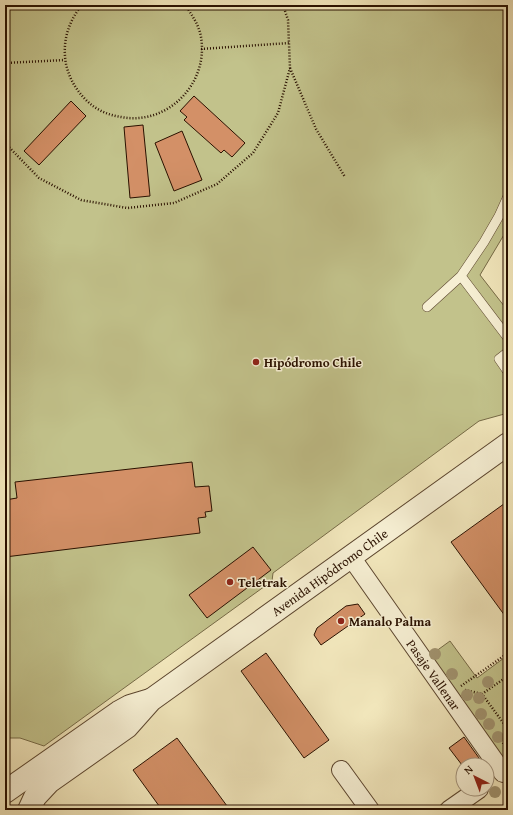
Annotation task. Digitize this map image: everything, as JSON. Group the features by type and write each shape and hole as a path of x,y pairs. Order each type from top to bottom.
{"street":[{"name":"Avenida Hipódromo Chile","path":"29,810 35,797 49,782 127,726 151,700 508,444"},
{"name":"Pasaje Vallenar","path":"351,557 505,771"},
{"name":"Avenida Hipódromo Chile","path":"5,792 119,712 130,706 151,700"},
{"path":"341,770 370,810"},
{"path":"495,778 505,771"},
{"path":"449,810 468,797"}],"lane":[{"path":"427,307 461,276 484,242 499,216 508,196"},
{"path":"461,276 508,338"},
{"path":"508,352 499,359 508,372"}],"path":[{"path":"82,5 74,14 66,33 64,53 68,73 77,91 92,106 110,115 130,119 151,117 170,109 185,95 196,78 202,58 201,37 194,17 185,5"},
{"path":"5,143 39,178 81,200 127,208 174,203 217,184 253,153 278,113 290,68 288,20 283,5"},
{"path":"201,49 289,43"},
{"path":"5,63 65,60"},
{"path":"290,68 316,129 345,177"},
{"path":"508,653 458,688 482,694 507,728 508,727"},
{"path":"482,694 508,676"}],"green space":[{"name":"Hipódromo Chile","path":"5,5 508,5 508,228 480,275 508,311 508,413 479,421 273,573 272,581 44,746 20,738 5,738"},
{"path":"450,641 477,678 508,655 508,759 502,759 428,657"}],"building":[{"path":"194,96 245,143 232,157 224,150 221,153 184,120 187,117 180,111"},
{"path":"71,101 86,116 39,165 24,151"},
{"path":"143,125 150,196 130,198 124,127"},
{"path":"182,131 202,180 174,191 155,143"},
{"path":"192,462 195,487 209,486 212,511 205,512 206,517 198,518 200,533 5,557 5,500 17,498 15,482"},
{"path":"508,501 508,620 451,542"},
{"name":"Teletrak","path":"253,547 271,570 207,618 189,595"},
{"name":"Manalo Palma","path":"358,604 365,614 321,645 314,635 317,628 346,606"},
{"path":"266,653 329,740 304,758 241,671"},
{"path":"464,737 478,757 456,757 449,748"},
{"path":"177,738 230,810 162,810 133,770"}],"place":[{"name":"Hipódromo Chile","path":"256,362"},
{"name":"Teletrak","path":"230,582"},
{"name":"Manalo Palma","path":"341,621"}]}
